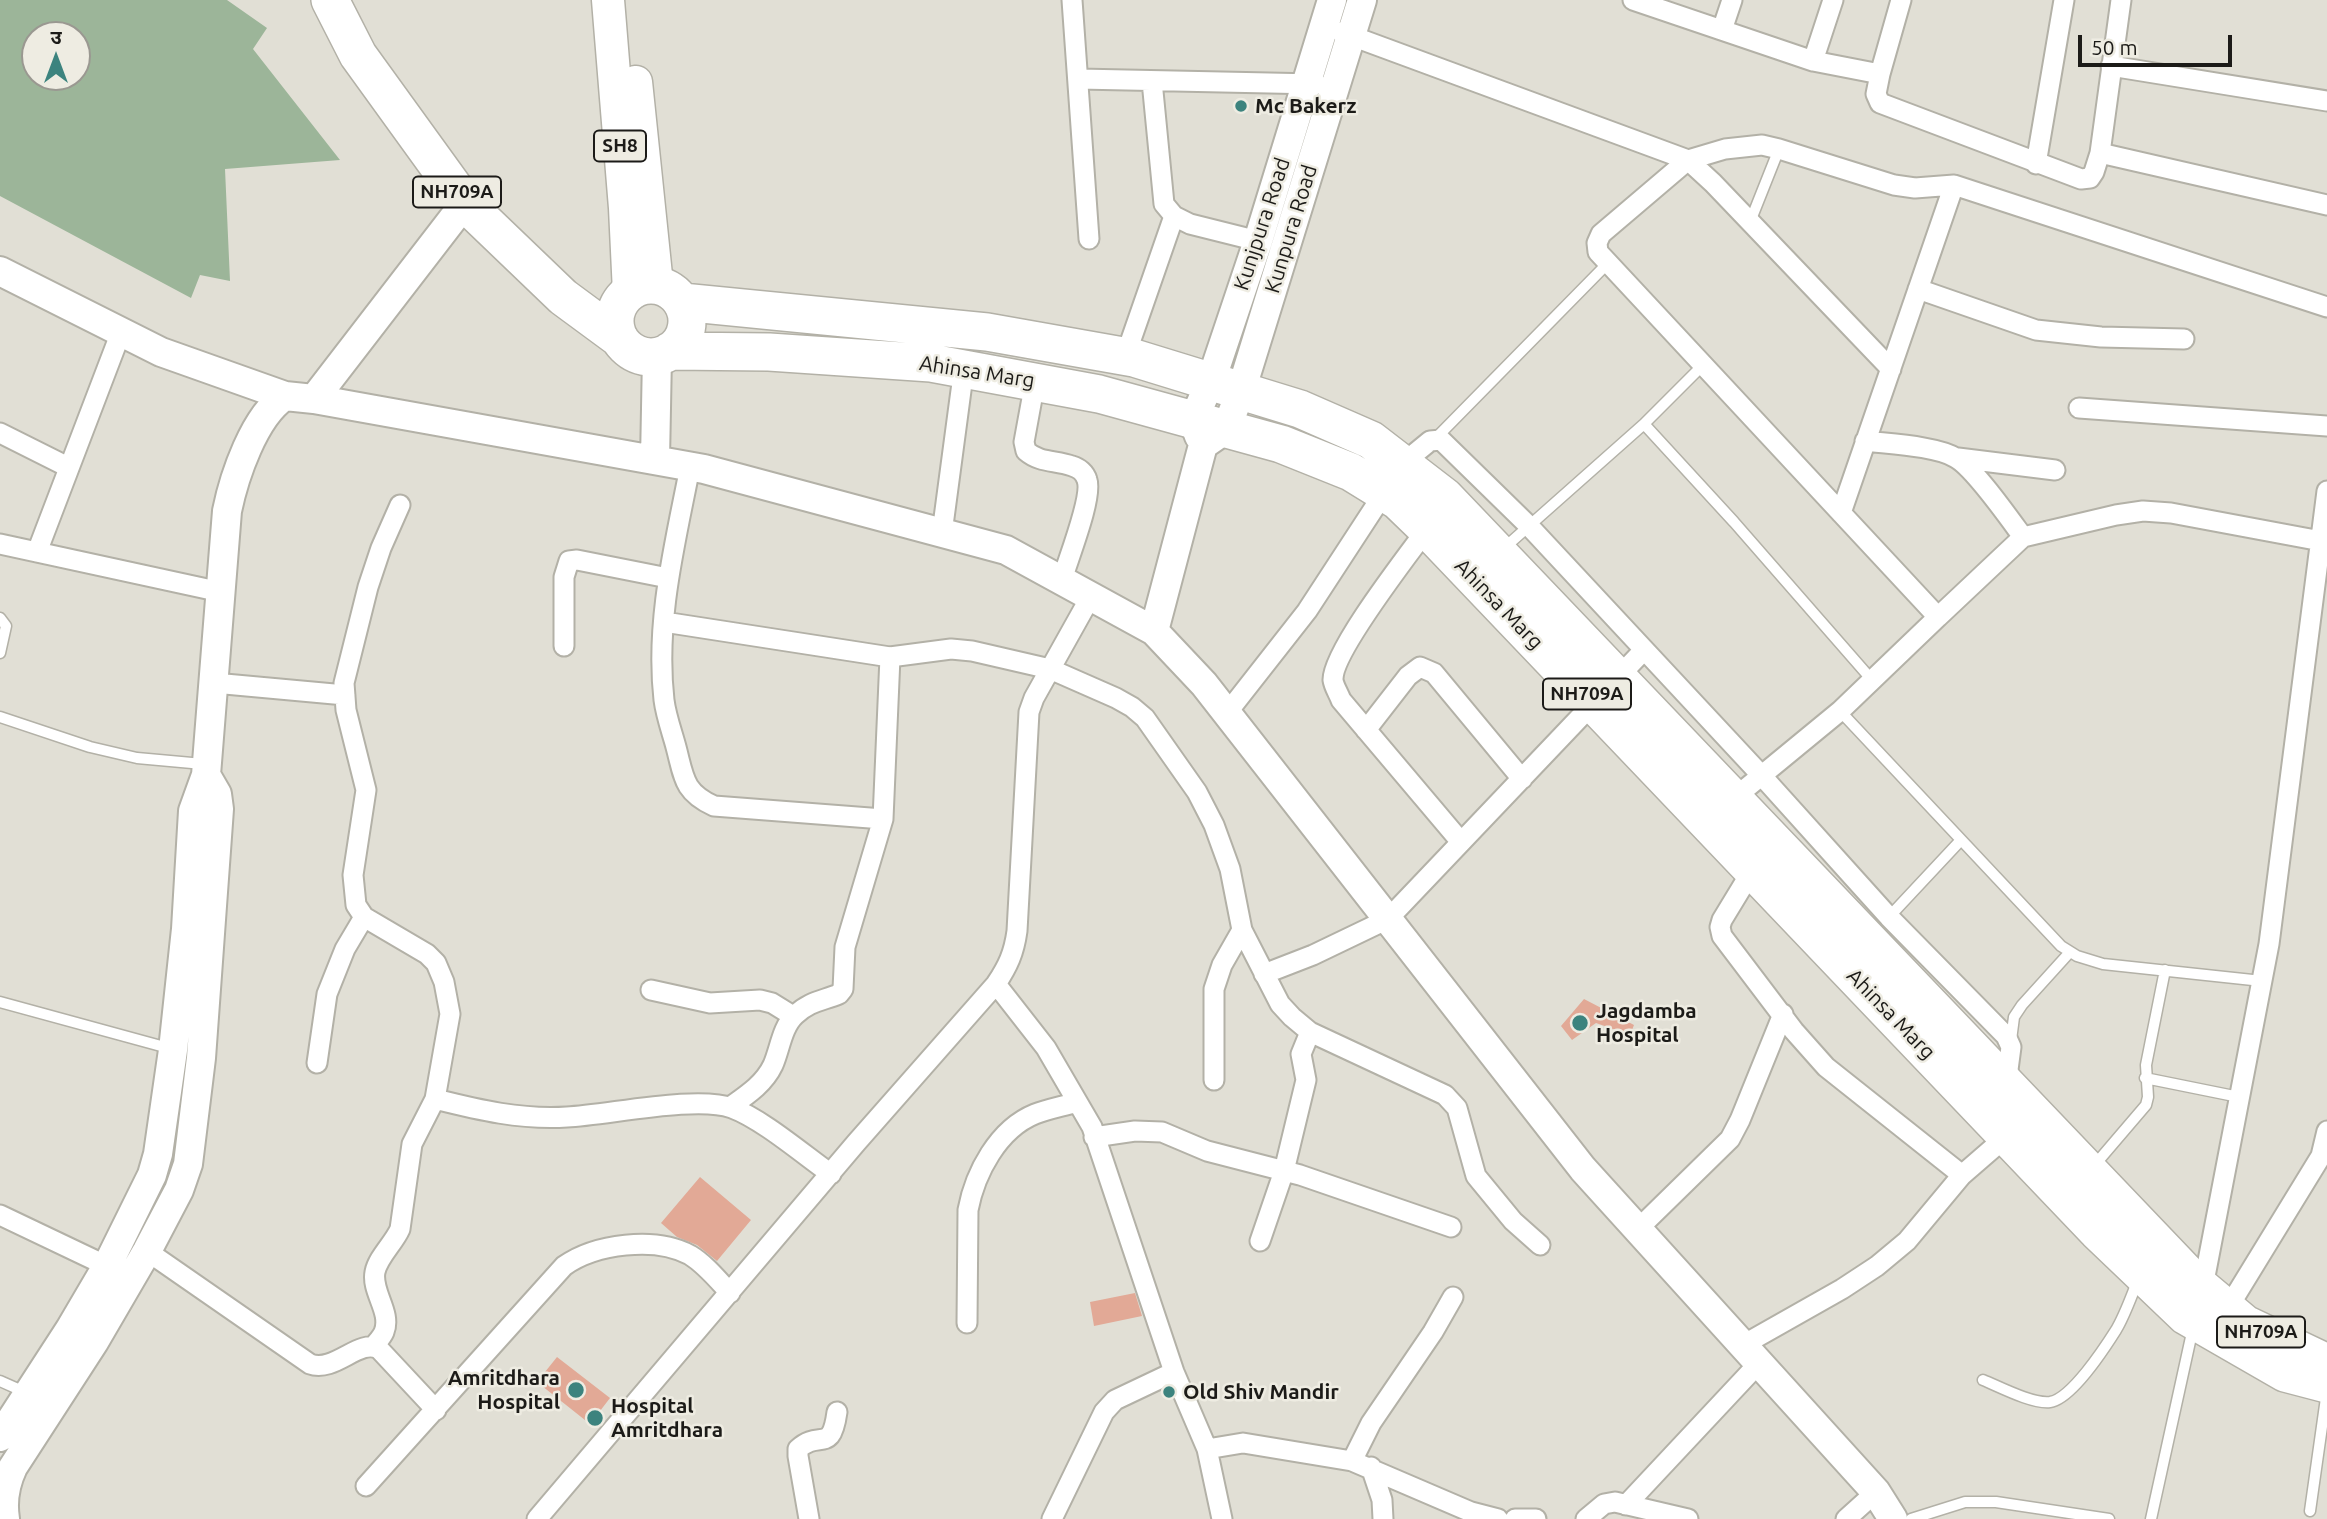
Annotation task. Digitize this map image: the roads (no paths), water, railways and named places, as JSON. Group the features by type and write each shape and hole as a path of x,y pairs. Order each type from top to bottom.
{"highway":[{"name":"NH709A","path":"332,5 358,55 472,198 563,297 641,306 630,349 643,356 664,354"},
{"path":"641,306 687,315 687,329 681,342 664,354"},
{"name":"Ahinsa Marg","path":"641,306 987,332 1125,357 1226,386 1300,409 1371,440 1393,478 1398,501 1427,529 1487,565"},
{"name":"Ahinsa Marg","path":"664,354 769,352 932,363 964,368 1099,394 1207,431 1281,444 1340,467 1393,478 1446,497 1487,565 1606,689 1753,869 2140,1273 2186,1317 2209,1312 2245,1324 2327,1363"},
{"name":"Ahinsa Marg","path":"1606,689 1734,799 2090,1170 2209,1312 2285,1373 2327,1384"}],"main road":[{"name":"SH8","path":"608,0 625,208 641,306"},
{"name":"SH8","path":"629,0 641,306"}],"street":[{"path":"1072,0 1088,239"},
{"name":"Kunjpura Road","path":"1226,386 1258,241 1332,0"},
{"name":"Kunpura Road","path":"1154,631 1207,431 1226,386 1336,83 1362,0"},
{"path":"1633,0 1813,61 1880,74"},
{"path":"1722,30 1732,0"},
{"path":"1813,61 1833,0"},
{"path":"1901,0 1880,74 1876,94 1880,103 2081,179 2090,178 2100,153 2121,0"},
{"path":"2036,163 2064,0"},
{"path":"1324,27 1688,160 1891,369"},
{"path":"2111,66 2327,101"},
{"path":"1079,79 1306,85 1336,83"},
{"path":"1152,81 1164,204 1174,216 1190,224 1258,241"},
{"path":"1938,617 1598,252 1597,243 1601,234 1688,160 1725,149 1762,145 1894,185 1915,188 1954,185 2327,307 2327,294"},
{"path":"2100,153 2327,205"},
{"path":"1841,513 1954,185"},
{"path":"314,399 472,198"},
{"path":"1125,357 1174,216"},
{"path":"0,271 161,352 285,396 690,467 1006,550 1154,631 1204,684 1583,1168 1876,1492 1892,1519"},
{"path":"1918,289 2036,330 2101,337 2184,339"},
{"path":"37,552 121,332"},
{"path":"655,460 664,354"},
{"path":"942,533 964,368"},
{"path":"1035,382 1024,442 1026,452 1035,459 1072,466 1083,472 1088,484 1087,499 1062,580"},
{"path":"0,1437 40,1400 94,1342 147,1251 179,1190 188,1164 187,1054 219,809 217,794 207,770 228,511 242,458 264,420 278,400 285,396"},
{"path":"2079,408 2327,426"},
{"path":"0,433 68,467"},
{"path":"1227,713 1307,611 1393,478 1435,439 1445,443 1529,526 1762,775 1889,917 2000,1029 2011,1047 2001,1130 1907,1241 1877,1266 1751,1354 1626,1504"},
{"path":"1865,440 1939,452 1958,458 2055,470"},
{"path":"1958,458 2023,537"},
{"path":"690,467 668,578 662,667 664,704 691,792 700,800 714,806 883,820"},
{"path":"2209,1312 2239,1097 2269,944 2327,491"},
{"path":"147,1251 310,1364 326,1367 374,1346 384,1332 385,1321 374,1276 400,1228 412,1144 435,1099 450,1014 440,971 427,954 364,917 356,905 353,875 366,790 346,710 344,683 368,587 400,505"},
{"path":"1734,799 1840,711 2023,537 2143,511 2171,513 2321,541"},
{"path":"1427,529 1383,589 1342,653 1335,668 1333,682 1342,700 1461,842"},
{"path":"0,544 221,592"},
{"path":"564,646 564,577 569,561 577,560 668,578"},
{"path":"537,1519 996,984 1012,958 1017,931 1029,712 1034,698 1091,596"},
{"path":"664,622 890,657 951,649 972,651 1050,669 1116,698 1146,718 1197,792 1213,825 1230,869 1242,930 1280,1004 1310,1032 1445,1095 1452,1101 1457,1108 1476,1176 1513,1221 1540,1245"},
{"path":"1264,974 1313,955 1388,919 1644,650"},
{"path":"730,1107 754,1090 766,1076 793,1016 817,1000 839,994 843,989 845,947 883,820 890,657"},
{"path":"1366,730 1408,676 1420,667 1434,673 1522,779"},
{"path":"214,683 345,695"},
{"path":"1753,869 1720,926 1722,936 1794,1031 1825,1067 1962,1175"},
{"path":"317,1063 327,994 345,949 364,917"},
{"path":"1214,1080 1214,989 1222,965 1242,930"},
{"path":"996,984 1046,1048 1092,1127 1174,1372 1207,1449 1222,1519"},
{"path":"651,990 710,1003 760,1000 772,1003 793,1016"},
{"path":"1638,1229 1730,1139 1783,1014"},
{"path":"1260,1241 1284,1171 1306,1080 1301,1050 1310,1032"},
{"path":"5,1519 4,1495 7,1481 70,1329 107,1266 152,1175 187,1054"},
{"path":"435,1099 489,1113 526,1117 566,1117 705,1104 730,1107 747,1115 831,1174"},
{"path":"967,1323 968,1210 980,1172 998,1143 1014,1126 1035,1114 1077,1102"},
{"path":"1094,1137 1155,1130 1207,1151 1284,1171 1451,1227"},
{"path":"2209,1312 2321,1157 2327,1131"},
{"path":"0,1215 107,1266"},
{"path":"366,1486 564,1266 579,1255 596,1249 622,1246 676,1249 691,1256 730,1293"},
{"path":"1383,1519 1382,1500 1361,1464 1371,1423 1433,1332 1453,1297"},
{"path":"374,1346 436,1410"},
{"path":"1052,1519 1104,1412 1115,1399 1174,1372"},
{"path":"809,1519 797,1457 798,1449 805,1443 826,1439 832,1435 837,1412"},
{"path":"1207,1449 1243,1443 1361,1464 1471,1512 1498,1519"},
{"path":"1846,1519 1876,1492"},
{"path":"1586,1519 1604,1504 1615,1502 1688,1519"},
{"path":"1515,1519 1536,1519"}],"lane":[{"path":"1750,222 1779,149"},
{"path":"1435,439 1608,263"},
{"path":"1487,565 1644,424 1703,365"},
{"path":"1644,424 1872,680"},
{"path":"0,618 6,626 0,653"},
{"path":"1840,711 2061,946 2070,952 2103,964 2262,981"},
{"path":"0,717 90,747 207,770"},
{"path":"1889,917 1961,840"},
{"path":"2011,1047 2014,1017 2021,1005 2070,952"},
{"path":"2090,1170 2142,1113 2148,1097 2145,1078 2149,1042 2165,970"},
{"path":"0,1002 187,1054"},
{"path":"2145,1078 2239,1097"},
{"path":"1983,1380 2039,1402 2060,1399 2072,1389 2116,1330 2140,1273"},
{"path":"2151,1519 2209,1312"},
{"path":"0,1381 40,1400"},
{"path":"2310,1511 2327,1390"},
{"path":"1911,1519 1965,1502 1996,1502 2109,1519"}],"place":[{"name":"Mc Bakerz","path":"1241,106"},
{"name":"Jagdamba Hospital","path":"1580,1023"},
{"name":"Amritdhara Hospital","path":"576,1390"},
{"name":"Old Shiv Mandir","path":"1169,1392"},
{"name":"Hospital Amritdhara","path":"595,1418"}]}
